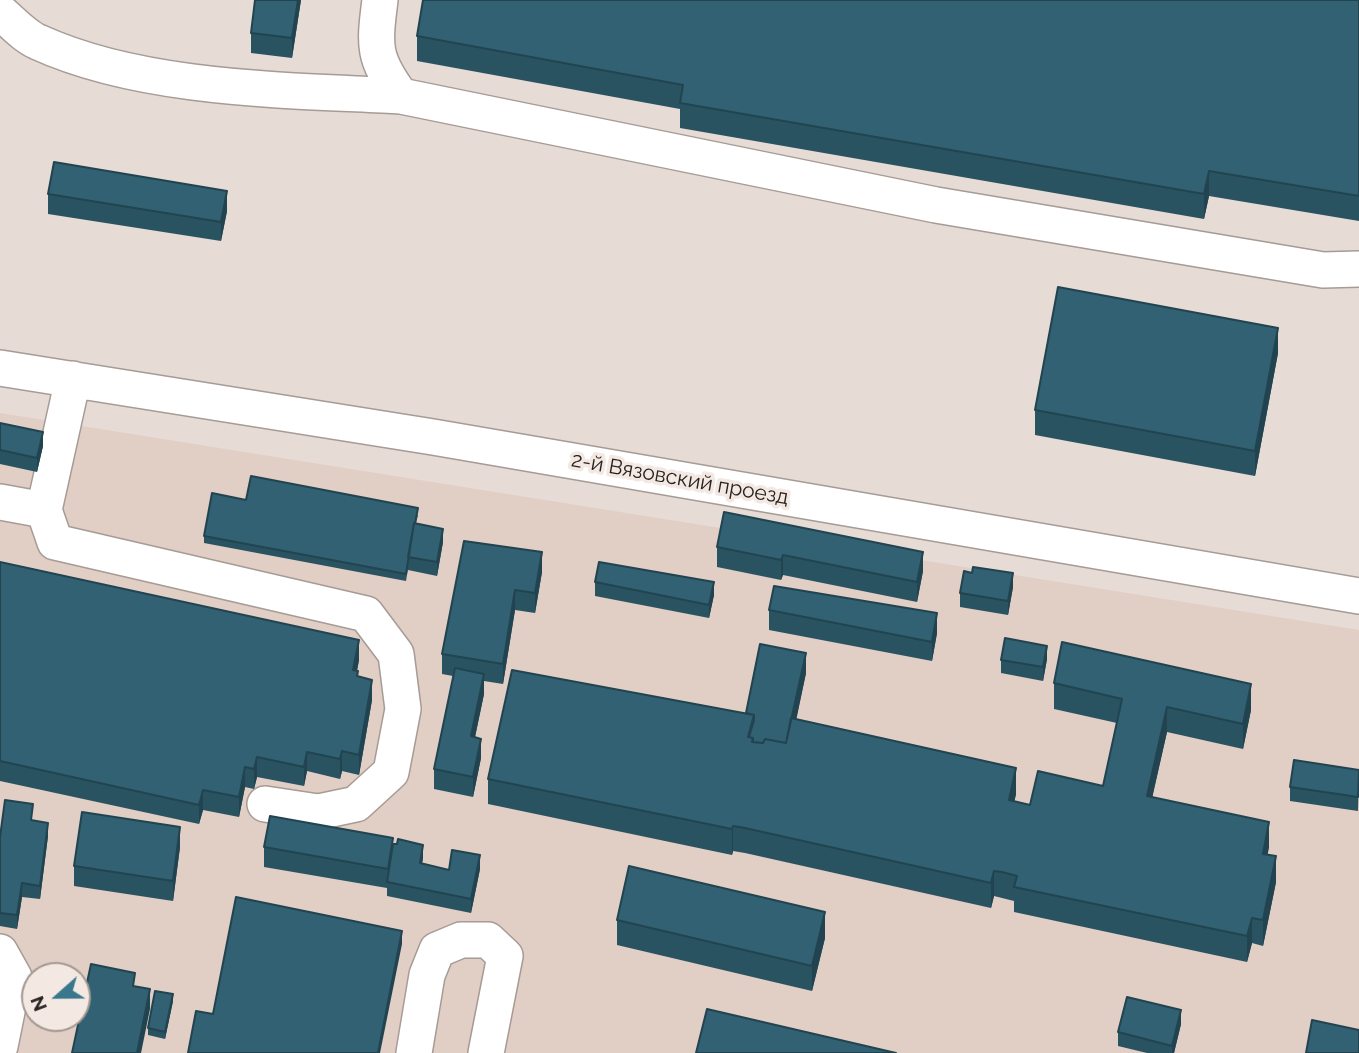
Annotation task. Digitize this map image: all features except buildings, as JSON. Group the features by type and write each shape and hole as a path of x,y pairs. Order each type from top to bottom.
{"street":[{"path":"380,0 375,39 381,69 401,96"},
{"path":"0,12 36,41 107,65 222,87 401,96 936,205 1323,270 1359,269"},
{"name":"2-й Вязовский проезд","path":"0,368 433,436 1359,596"},
{"path":"73,379 44,510 55,542 366,614 396,654 403,709 391,772 356,804 318,812 265,804"},
{"path":"0,502 44,510"},
{"path":"414,1053 427,975 437,950 461,940 488,940 505,956 486,1053"},
{"path":"0,952 13,977 0,1046"}],"shaded area":[{"path":"0,413 1359,630 1359,1053 0,1053"}]}
